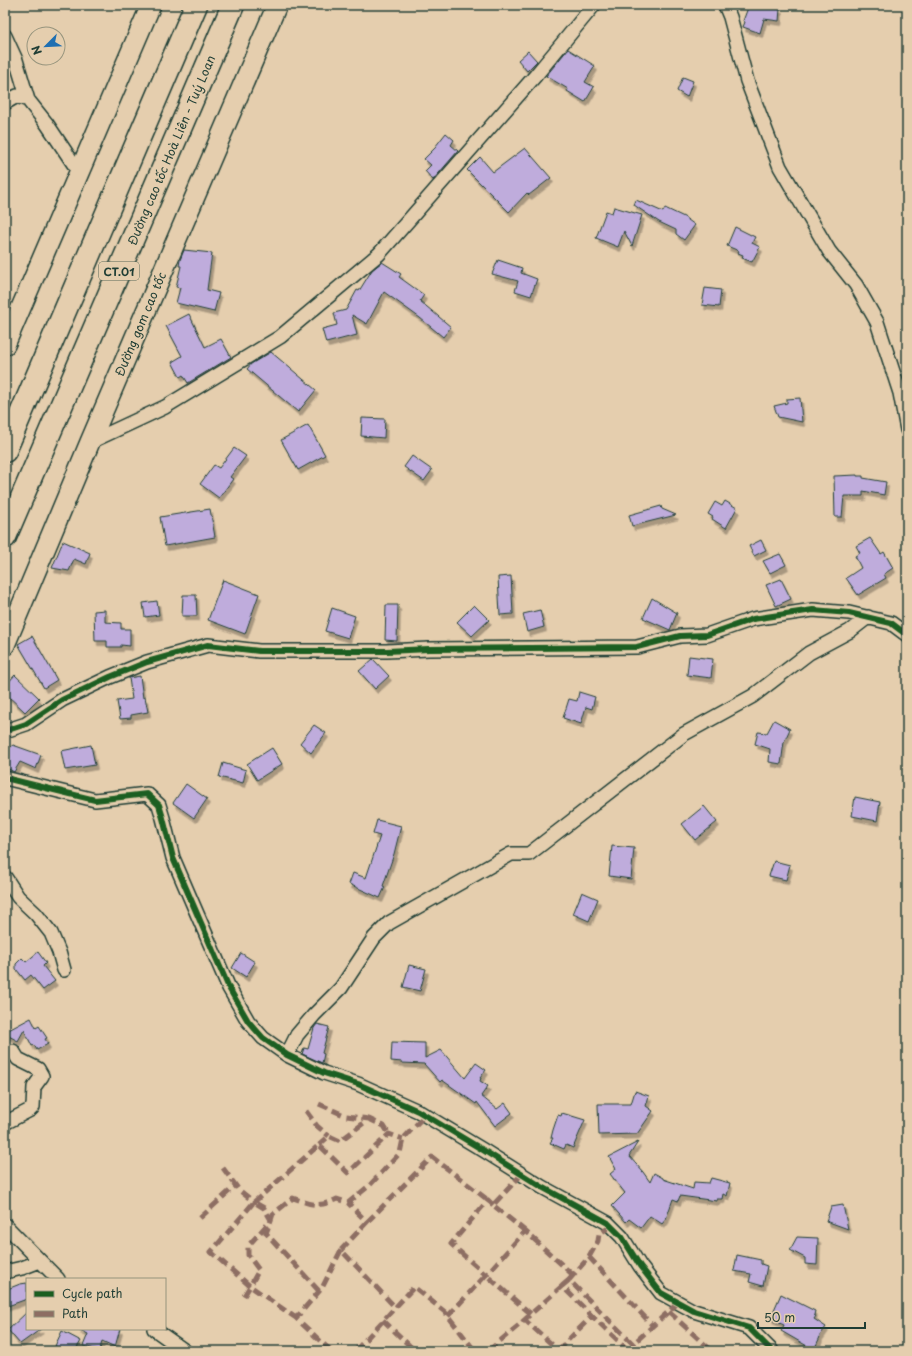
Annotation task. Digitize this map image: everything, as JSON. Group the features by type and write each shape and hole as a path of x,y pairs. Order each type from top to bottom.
{"highway":[{"name":"CT.01","path":"5,451 196,5"},
{"name":"Đường cao tốc Hoà Liên - Tuý Loan","path":"5,537 233,5"}],"main road":[{"path":"5,345 151,5"},
{"name":"Đường gom cao tốc","path":"5,644 278,5"}],"street":[{"path":"90,442 165,407 280,337 378,254 536,75 594,5"},
{"path":"725,5 730,16 747,81 780,167 829,251 856,285 877,322 900,393 907,430"},
{"path":"5,36 16,60 28,100 58,139 79,172"},
{"path":"5,103 17,96 28,100"},
{"path":"5,731 26,724 62,700 110,676 147,662 208,645 259,652 637,647 680,636 707,635 753,619 813,610 849,612 868,617 890,623 907,635"},
{"path":"287,1055 297,1035 314,1015 341,988 374,938 388,923 511,854 529,854 684,734 753,696 809,653 850,631 868,617"},
{"path":"5,778 95,800 147,794 159,805 173,858 229,988 248,1021 263,1038 287,1055 324,1074 358,1084 418,1111 542,1187 608,1223 622,1237 640,1266 661,1293 694,1311 749,1328 772,1351"},
{"path":"5,877 18,897 36,914 51,933 59,952 64,970"},
{"path":"5,1123 33,1107 33,1090 42,1076 38,1069 18,1059 13,1051"},
{"path":"5,1225 57,1278"},
{"path":"5,1272 22,1268 40,1260"},
{"path":"155,1330 185,1351"}],"building":[{"path":"749,5 780,9 779,21 764,19 760,33 743,27 745,22 743,21"},
{"path":"568,49 595,66 585,82 594,87 585,102 567,91 568,89 546,76"},
{"path":"528,51 537,61 527,71 518,60"},
{"path":"683,77 693,81 687,97 677,91"},
{"path":"446,133 454,140 451,145 458,151 433,180 425,171 431,165 424,159 436,147"},
{"path":"525,148 551,178 529,195 527,193 509,212 467,170 480,157 493,172"},
{"path":"636,200 663,212 665,208 684,217 695,225 684,240 676,234 676,230 659,222 634,205"},
{"path":"614,207 642,215 632,246 624,231 618,247 596,238 606,211 612,213"},
{"path":"735,227 755,237 752,243 760,247 752,262 742,258 743,255 738,253 739,251 727,246"},
{"path":"184,250 212,253 207,290 219,293 214,312 176,303 180,288 176,287 181,266 179,266"},
{"path":"498,260 522,268 521,273 537,279 531,296 515,291 518,281 492,274"},
{"path":"382,262 401,274 399,277 424,295 420,301 451,327 443,337 384,292 367,324 352,315 357,335 326,343 322,329 337,325 334,313 346,310 357,290 359,291 372,270"},
{"path":"705,288 721,290 719,307 702,305"},
{"path":"189,314 205,347 221,339 231,357 188,383 183,375 180,377 172,362 182,356 166,326"},
{"path":"271,352 316,390 298,412 247,369 251,364"},
{"path":"800,398 802,422 778,417 774,406 787,403 787,399"},
{"path":"362,418 385,419 384,438 361,436"},
{"path":"308,425 325,455 298,470 281,440"},
{"path":"234,448 246,456 230,477 233,479 219,498 200,484 214,465 219,468"},
{"path":"412,456 432,470 424,481 404,467"},
{"path":"834,476 863,476 863,478 886,482 884,495 863,491 863,496 844,496 842,517 835,517"},
{"path":"725,501 737,508 726,528 712,519 713,517 708,514 715,502 722,506"},
{"path":"661,506 662,509 676,515 632,526 629,515"},
{"path":"210,509 215,537 165,546 160,517"},
{"path":"870,538 881,554 884,552 893,568 884,574 886,578 858,595 846,578 861,568 855,556 860,553 856,546"},
{"path":"761,540 766,550 754,556 749,546"},
{"path":"63,541 90,553 86,564 74,559 69,571 52,568"},
{"path":"780,554 786,565 770,573 763,561"},
{"path":"511,576 513,614 500,615 498,577"},
{"path":"781,579 791,599 776,606 766,585"},
{"path":"223,580 259,594 245,634 208,620"},
{"path":"183,595 196,595 197,616 182,616"},
{"path":"652,598 677,613 670,630 643,618"},
{"path":"157,601 159,615 145,617 143,603"},
{"path":"386,605 398,605 397,641 385,640"},
{"path":"474,605 489,620 472,636 457,622"},
{"path":"332,608 355,616 348,638 325,631"},
{"path":"105,610 105,622 121,623 121,629 130,629 130,646 121,645 121,647 107,647 107,641 95,641 94,611"},
{"path":"540,610 544,627 527,632 523,614"},
{"path":"32,636 57,680 44,688 18,644"},
{"path":"689,656 713,659 711,678 687,675"},
{"path":"373,659 389,676 375,689 359,671"},
{"path":"15,675 39,698 25,712 5,693 5,686"},
{"path":"140,676 143,698 145,697 148,712 131,715 131,718 120,719 117,701 132,699 129,678"},
{"path":"579,692 595,697 592,709 586,707 581,724 563,718 569,699 577,701"},
{"path":"774,720 790,729 784,742 781,764 769,762 770,749 755,744 758,732 767,733"},
{"path":"314,725 326,733 311,753 300,743"},
{"path":"13,745 41,755 36,769 20,762 14,772 5,767 5,751"},
{"path":"91,745 95,765 65,770 61,751"},
{"path":"272,748 282,764 257,780 247,764"},
{"path":"223,763 246,770 243,783 219,777"},
{"path":"186,784 207,799 194,818 173,803"},
{"path":"855,797 880,802 877,821 852,816"},
{"path":"704,806 717,822 695,840 682,824"},
{"path":"377,820 401,826 394,854 383,886 385,887 380,898 349,884 353,873 366,878 380,836 373,834"},
{"path":"612,846 634,848 631,879 609,876"},
{"path":"774,861 790,865 786,880 769,876"},
{"path":"582,892 598,899 589,921 573,914"},
{"path":"38,952 46,963 43,966 55,981 43,990 31,975 25,980 16,969 16,964 22,958 26,962"},
{"path":"241,953 255,962 246,977 232,968"},
{"path":"409,965 426,969 420,991 403,987"},
{"path":"31,1018 36,1028 39,1026 47,1038 45,1039 48,1044 37,1050 34,1045 32,1046 24,1030 18,1041 5,1034 5,1032"},
{"path":"317,1024 329,1027 322,1053 324,1054 322,1063 302,1054 304,1048 308,1049 314,1028"},
{"path":"392,1042 425,1043 425,1058 441,1050 465,1078 476,1063 486,1070 480,1078 480,1081 488,1086 481,1096 497,1109 505,1103 512,1113 495,1126 477,1102 476,1104 442,1080 440,1082 424,1064 391,1061"},
{"path":"635,1091 649,1096 646,1106 653,1111 637,1134 599,1135 598,1104 631,1104"},
{"path":"562,1113 585,1120 573,1148 566,1145 564,1149 550,1143 553,1138 551,1138 558,1115 561,1116"},
{"path":"638,1142 629,1156 650,1182 654,1173 663,1179 693,1189 694,1182 709,1183 711,1178 730,1183 727,1196 723,1194 722,1199 717,1199 717,1201 680,1196 678,1201 673,1199 666,1219 662,1224 650,1216 641,1228 629,1219 626,1222 612,1206 625,1193 610,1174 616,1169 609,1157"},
{"path":"843,1205 848,1229 826,1221 831,1207"},
{"path":"797,1237 818,1238 817,1265 805,1264 805,1258 790,1250"},
{"path":"737,1255 761,1260 761,1264 767,1266 763,1286 749,1282 751,1274 734,1271"},
{"path":"26,1283 26,1299 5,1307 5,1290"},
{"path":"781,1294 815,1311 814,1315 816,1316 814,1319 826,1327 819,1337 814,1350 781,1331 784,1325 770,1319"},
{"path":"26,1313 26,1330 40,1330 20,1344 8,1330"},
{"path":"80,1330 120,1330 115,1347 102,1341 100,1350 83,1346 88,1334"},
{"path":"62,1331 81,1341 75,1351 66,1351 55,1346"}],"marked path":[{"path":"319,1104 346,1116 369,1119"},
{"path":"306,1111 317,1126 329,1136"},
{"path":"319,1291 266,1233 271,1220 264,1208 254,1202 211,1252 250,1286 259,1270 248,1255 248,1246 271,1220 273,1214 293,1198 315,1204 325,1204 337,1199 348,1203 370,1185 400,1153 403,1139 425,1115"},
{"path":"319,1145 329,1136 340,1141 369,1119 384,1126 389,1134"},
{"path":"223,1168 239,1190 254,1202 319,1145 348,1173 389,1134 403,1139"},
{"path":"367,1222 432,1157 488,1200"},
{"path":"522,1174 493,1205 525,1231"},
{"path":"200,1218 236,1185"},
{"path":"493,1205 488,1200 451,1244 486,1275 525,1231 573,1275"},
{"path":"341,1250 367,1222 348,1203"},
{"path":"589,1257 598,1241 599,1234 611,1226"},
{"path":"331,1351 296,1318 322,1288 341,1250 395,1307"},
{"path":"569,1280 589,1257 653,1326"},
{"path":"448,1316 486,1275 531,1314"},
{"path":"562,1286 569,1280 633,1344"},
{"path":"244,1296 250,1286 296,1318"},
{"path":"522,1322 562,1286 592,1316"},
{"path":"355,1351 414,1287 445,1312 475,1351"},
{"path":"639,1351 633,1344 679,1302"},
{"path":"669,1312 712,1351"},
{"path":"557,1351 592,1316 627,1349"},
{"path":"383,1320 415,1351"},
{"path":"488,1351 525,1320 558,1350"}],"cycle path":[{"path":"5,731 26,724 62,700 110,677 147,662 208,645 259,651 387,651 429,649 637,647 680,636 707,635 753,619 813,610 849,613 891,623 907,635"},
{"path":"5,778 95,800 147,794 159,805 173,858 229,988 248,1021 263,1038 287,1055 324,1073 358,1084 418,1111 542,1187 608,1223 622,1237 640,1266 661,1293 694,1311 749,1328 772,1351"}]}
